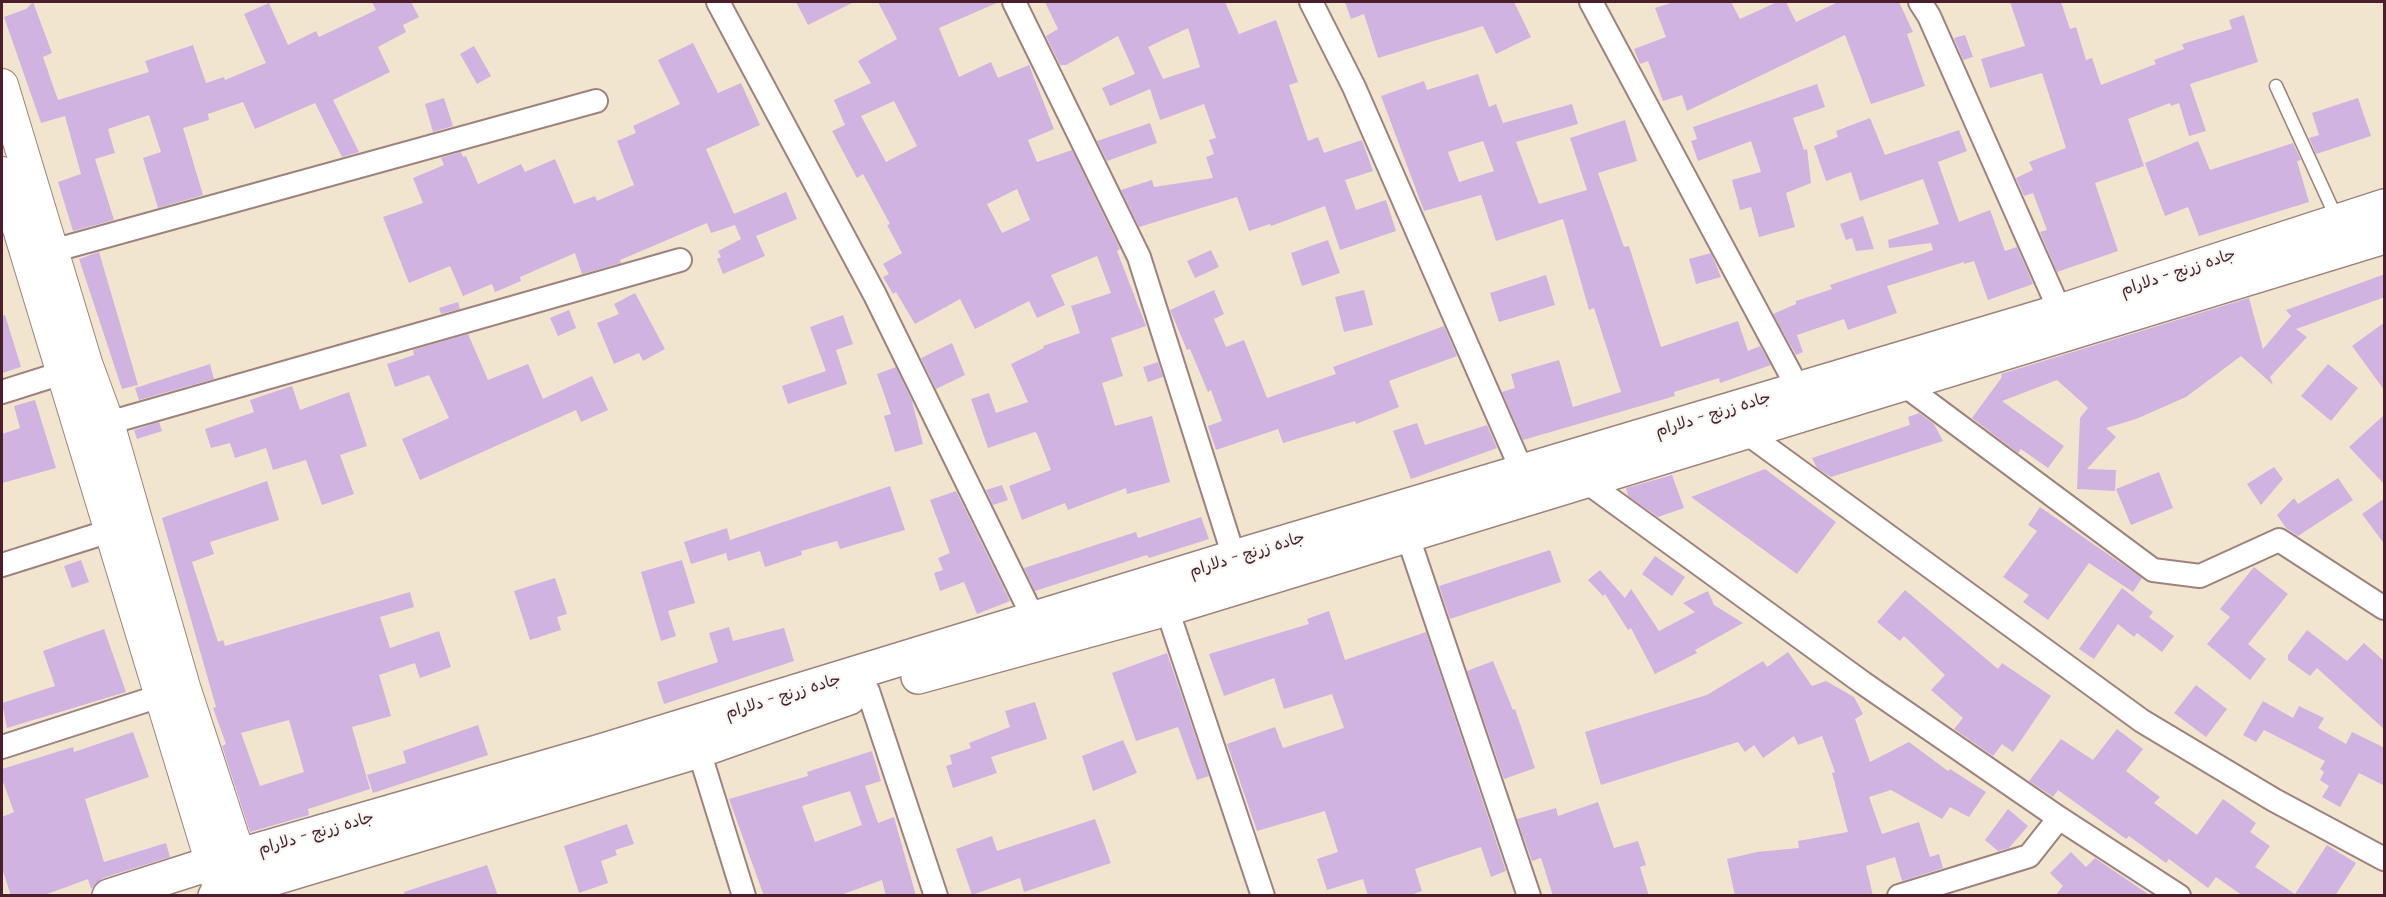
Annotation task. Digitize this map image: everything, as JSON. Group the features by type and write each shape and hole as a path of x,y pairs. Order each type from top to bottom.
{"highway":[{"name":"جاده زرنج - دلارام","path":"109,896 225,859 597,752 1234,557 1523,473 2060,310 2385,206"},
{"name":"جاده زرنج - دلارام","path":"232,893 699,751 868,691 1167,609 1744,430 2385,237"}],"main road":[{"path":"2,85 86,363 108,423 225,859 232,893"},
{"path":"2,173 6,205 62,373 160,696 225,859"}],"street":[{"path":"718,2 875,295 1034,619"},
{"path":"1014,2 1139,257 1234,557"},
{"path":"1311,2 1354,87 1523,473"},
{"path":"1591,2 1798,388"},
{"path":"1920,2 1929,16 2060,310"},
{"path":"52,251 596,101"},
{"path":"108,423 680,260"},
{"path":"2,392 62,373"},
{"path":"1903,384 2153,570 2200,576 2279,540 2385,608"},
{"path":"1744,430 2142,721 2274,800 2385,859"},
{"path":"1584,480 1863,683 2059,818 2179,896"},
{"path":"2,565 110,531"},
{"path":"1407,534 1530,896"},
{"path":"1167,609 1263,896"},
{"path":"868,691 936,896"},
{"path":"2,747 160,696"},
{"path":"699,751 744,896"},
{"path":"1899,896 2029,856 2059,818"}],"lane":[{"path":"2276,86 2338,220"}],"building":[{"path":"33,2 52,53 43,57 58,100 149,72 145,61 193,45 206,83 224,77 225,80 266,63 244,14 269,3 288,45 316,31 319,37 376,10 372,2 411,2 419,17 403,25 406,32 378,47 390,72 333,100 359,152 342,157 315,103 255,129 243,102 208,114 209,120 183,128 203,195 158,208 143,158 161,152 149,115 108,129 115,153 95,159 114,220 73,231 58,182 81,174 65,116 41,123 4,17 26,9"},
{"path":"796,2 854,2 808,25"},
{"path":"878,2 999,2 939,28 959,77 991,62 998,78 1029,65 1054,129 1028,140 1037,162 1072,150 1120,249 1117,251 1146,326 1111,338 1123,376 1102,383 1115,426 1152,416 1170,482 1127,494 1126,488 1068,510 1065,503 1022,520 1009,486 1051,470 1037,434 1035,432 988,448 971,399 989,393 996,413 1028,402 1011,364 1044,348 1043,346 1080,333 1071,306 1111,293 1097,256 1051,275 1065,305 1037,318 1029,301 975,329 960,299 915,324 896,292 893,294 883,277 889,274 883,264 902,253 887,225 890,224 863,174 857,178 832,131 845,125 834,100 871,83 858,61 897,39","holes":["894,101 917,146 886,162 861,116","1017,189 1030,220 1002,233 987,204"]},
{"path":"1045,2 1225,2 1239,34 1276,20 1298,82 1289,85 1308,141 1318,137 1324,153 1362,140 1373,171 1345,180 1356,210 1386,200 1396,231 1340,250 1325,206 1271,226 1270,224 1249,231 1237,197 1139,227 1121,190 1152,180 1154,187 1213,178 1206,157 1214,154 1209,140 1216,138 1204,104 1160,120 1150,89 1110,106 1102,88 1135,74 1118,36 1066,65 1060,65 1046,36 1058,29","holes":["1188,28 1200,67 1163,79 1148,47"]},
{"path":"1345,2 1514,2 1531,37 1496,54 1483,26 1378,58 1364,14 1351,19"},
{"path":"1674,2 1731,2 1740,19 1777,2 1786,2 1796,22 1838,2 1899,2 1913,32 1907,34 1925,86 1871,104 1845,35 1687,111 1682,95 1663,101 1648,61 1640,64 1634,49 1666,37 1655,8"},
{"path":"2010,2 2061,2 2070,29 2076,27 2086,60 2092,58 2101,85 2156,64 2154,60 2184,49 2182,44 2232,29 2229,20 2244,15 2258,62 2190,84 2206,131 2189,136 2179,103 2171,106 2170,103 2128,119 2144,166 2095,183 2118,251 2057,272 2040,232 2047,230 2033,193 2024,196 2016,178 2033,170 2029,162 2066,148 2042,73 1990,88 1981,59 2025,46"},
{"path":"1965,35 1973,57 1963,60 1954,38"},
{"path":"693,43 718,93 741,83 760,125 706,149 734,214 786,192 797,219 756,236 765,256 723,274 717,259 721,257 718,251 741,239 735,225 711,233 707,223 620,260 621,263 582,274 575,253 520,277 521,281 495,292 492,284 463,296 450,266 409,283 383,217 423,203 413,178 444,165 441,158 461,152 463,157 466,156 478,184 521,164 525,172 555,159 574,204 595,196 597,201 634,185 617,141 636,133 633,126 680,104 658,60"},
{"path":"474,46 491,76 477,84 460,54"},
{"path":"1478,74 1489,107 1496,104 1503,123 1572,104 1578,124 1516,142 1539,204 1587,190 1570,138 1625,120 1637,161 1598,173 1624,247 1629,246 1661,347 1738,321 1748,351 1760,346 1771,365 1720,383 1719,378 1674,392 1675,396 1523,440 1502,392 1515,388 1511,374 1559,360 1573,407 1621,392 1594,308 1589,310 1563,219 1496,241 1481,195 1424,211 1381,96 1424,81 1427,90","holes":["1483,141 1494,171 1459,182 1448,152"]},
{"path":"1817,84 1825,107 1793,118 1804,150 1807,149 1811,183 1786,193 1795,227 1759,237 1751,207 1740,210 1732,180 1761,172 1751,141 1698,161 1691,141 1697,139 1693,127"},
{"path":"444,98 453,126 433,132 425,104"},
{"path":"2358,98 2371,136 2316,154 2309,138 2319,135 2312,113"},
{"path":"1870,118 1885,155 1959,130 1967,151 1938,162 1959,222 1990,210 2005,251 2017,247 2033,284 1988,300 1974,261 1964,264 1964,262 1887,286 1897,313 1848,330 1844,319 1797,335 1803,352 1796,355 1773,314 1796,304 1796,301 1832,289 1830,285 1933,250 1931,243 1889,248 1888,240 1939,224 1923,179 1860,201 1851,172 1826,181 1814,146 1838,137 1836,131"},
{"path":"1150,123 1157,143 1107,161 1097,141"},
{"path":"2198,141 2210,170 2293,143 2301,160 2297,161 2309,202 2199,236 2188,207 2165,216 2145,163"},
{"path":"1863,216 1874,249 1856,251 1852,238 1846,240 1840,224"},
{"path":"1328,240 1340,273 1302,286 1291,253"},
{"path":"1211,250 1219,267 1195,278 1187,261"},
{"path":"99,252 138,385 122,389 79,259"},
{"path":"1711,253 1721,277 1696,284 1689,259"},
{"path":"2385,274 2385,297 2296,329 2307,337 2270,377 2273,385 2241,356 2186,397 2136,419 2106,428 2116,437 2087,469 2116,470 2115,491 2077,489 2080,418 2088,408 2057,380 2002,401 2064,446 2048,468 2021,449 2018,453 1972,418 2002,377 2001,374 2249,298 2263,349 2291,316 2286,310"},
{"path":"1546,275 1555,305 1499,322 1490,293"},
{"path":"1214,290 1224,314 1214,319 1226,347 1244,340 1267,398 1336,374 1333,367 1444,326 1457,356 1389,381 1399,407 1356,424 1355,421 1283,443 1278,429 1216,450 1208,426 1222,421 1211,390 1208,392 1170,310"},
{"path":"1364,290 1373,325 1344,332 1335,297"},
{"path":"635,293 665,349 643,361 639,353 614,364 597,323 619,314 614,304"},
{"path":"458,302 460,309 441,314 439,308"},
{"path":"569,310 576,328 558,336 550,318"},
{"path":"5,315 21,367 2,373 2,316"},
{"path":"843,315 853,344 836,350 847,384 788,404 782,386 826,371 810,327"},
{"path":"2385,322 2385,391 2352,346"},
{"path":"468,334 488,380 528,364 543,399 592,376 608,410 581,422 576,410 420,480 402,439 449,418 429,375 395,387 387,364 414,355 413,350"},
{"path":"952,343 965,375 936,389 921,358"},
{"path":"1158,362 1163,377 1148,382 1143,367"},
{"path":"210,364 214,379 139,400 135,388"},
{"path":"2328,364 2358,388 2331,421 2301,396"},
{"path":"896,367 912,401 923,444 895,452 884,416 891,414 877,374"},
{"path":"292,386 300,410 349,392 367,446 340,455 354,494 322,505 306,460 273,470 266,448 235,458 230,443 211,448 205,429 254,412 250,400"},
{"path":"35,400 56,468 2,483 2,434 20,428 14,406"},
{"path":"1919,413 1934,424 1943,441 1831,477 1817,468 1812,458 1910,425 1908,417"},
{"path":"2385,414 2385,485 2349,447"},
{"path":"159,422 162,431 137,439 134,430"},
{"path":"1417,423 1425,445 1487,425 1497,448 1411,479 1393,431"},
{"path":"2274,467 2283,479 2261,505 2247,484"},
{"path":"1765,469 1836,522 1797,574 1691,497"},
{"path":"2159,472 2173,508 2131,525 2116,489"},
{"path":"1672,475 1684,508 1658,517 1628,496 1626,488"},
{"path":"2338,478 2353,500 2298,536 2286,528 2277,515 2294,498 2298,504"},
{"path":"267,481 279,520 210,542 214,554 192,562 218,642 223,640 225,646 410,592 414,607 380,617 390,648 439,631 451,667 420,678 415,663 379,675 391,716 352,727 370,789 308,809 309,815 250,832 222,746 226,744 213,708 216,707 162,518","holes":["289,720 304,772 260,786 241,733"]},
{"path":"1002,485 1008,500 993,505 986,490"},
{"path":"890,486 905,530 840,549 837,541 801,551 802,555 765,567 760,551 728,561 726,553 691,564 684,542 727,528 730,540"},
{"path":"956,491 1010,601 977,614 964,582 940,591 934,573 943,570 938,558 950,553 930,500"},
{"path":"2385,498 2385,545 2362,514"},
{"path":"2040,507 2142,578 2133,592 2089,563 2048,620 2023,602 2029,595 2003,577 2037,531 2028,525"},
{"path":"1201,517 1209,539 1149,558 1147,555 1035,591 1024,568 1136,532 1138,538"},
{"path":"1550,550 1561,582 1450,619 1439,586"},
{"path":"1655,556 1685,577 1672,596 1642,574"},
{"path":"81,560 89,582 72,588 64,566"},
{"path":"682,560 695,603 668,611 676,636 661,641 641,572"},
{"path":"2254,567 2288,594 2248,644 2266,659 2250,680 2207,644 2230,617 2220,609"},
{"path":"1600,570 1625,598 1631,589 1659,631 1695,612 1683,603 1708,591 1714,605 1743,623 1695,650 1697,653 1655,674 1631,628 1628,630 1605,594 1603,596 1588,580"},
{"path":"555,578 567,614 557,617 561,630 530,640 514,591"},
{"path":"2122,588 2153,612 2149,617 2174,636 2162,652 2137,633 2134,637 2118,624 2094,659 2079,649"},
{"path":"1905,590 1998,669 2002,663 2051,696 2013,752 2002,744 1993,756 1954,729 1963,718 1931,690 1945,675 1904,636 1900,641 1877,622"},
{"path":"1329,611 1345,660 1426,632 1506,871 1491,877 1481,847 1415,869 1422,891 1408,896 1368,896 1363,879 1327,890 1317,859 1338,852 1325,811 1257,831 1227,744 1275,727 1283,748 1344,728 1332,694 1284,709 1274,678 1224,696 1209,654 1309,624 1307,619"},
{"path":"729,627 733,641 784,628 794,661 664,704 657,682 718,662 709,633"},
{"path":"104,629 126,692 7,728 2,703 55,686 43,651"},
{"path":"2307,630 2347,661 2364,643 2385,662 2385,730 2317,668 2310,676 2288,660 2288,655"},
{"path":"1788,652 1812,686 1826,681 1854,697 1863,714 1855,719 1870,762 1909,742 1948,771 1950,769 1986,792 1969,817 1950,807 1942,819 1891,790 1869,797 1882,834 1919,822 1930,857 1939,854 1943,868 1902,881 1895,857 1866,866 1873,896 1735,896 1727,859 1757,852 1799,848 1798,841 1848,832 1832,773 1835,772 1822,736 1798,745 1794,736 1763,758 1754,745 1745,752 1738,742 1601,785 1585,732 1707,695 1763,661 1767,667"},
{"path":"1167,653 1209,776 1197,780 1178,727 1136,741 1112,673"},
{"path":"1493,661 1513,710 1515,709 1535,768 1504,779 1467,671"},
{"path":"2196,685 2227,709 2206,737 2174,713"},
{"path":"2263,701 2293,718 2299,706 2324,718 2318,728 2346,744 2352,732 2385,748 2385,786 2359,773 2340,807 2322,797 2329,786 2320,780 2324,772 2320,769 2325,761 2264,730 2256,742 2243,735"},
{"path":"1035,702 1047,739 991,757 997,773 953,788 946,766 952,764 950,755 971,748 969,743 1010,727 1005,711"},
{"path":"478,725 488,755 373,793 367,775 406,763 403,751"},
{"path":"2117,729 2143,749 2126,771 2160,797 2154,803 2197,835 2223,799 2256,823 2250,832 2270,846 2255,867 2295,894 2327,845 2356,863 2335,896 2243,896 2216,877 2208,888 2169,859 2166,863 2129,836 2126,839 2058,790 2053,797 2029,781 2061,739 2093,760"},
{"path":"133,732 149,777 85,799 104,862 166,843 170,857 103,878 91,889 88,879 42,896 11,896 2,868 2,817 14,812 2,779 2,769 73,747 74,752"},
{"path":"1123,740 1137,773 1093,791 1082,756"},
{"path":"872,751 881,781 865,786 878,823 894,817 916,896 886,896 882,880 838,896 764,896 729,799 808,776 807,772","holes":["850,791 862,825 815,842 802,806"]},
{"path":"1598,802 1614,848 1638,841 1646,865 1640,867 1649,896 1553,896 1541,858 1532,861 1517,819 1556,808 1558,816"},
{"path":"2008,809 2028,826 2009,848 1998,851 1985,840"},
{"path":"1095,819 1111,863 1024,892 1020,878 972,895 956,849 992,836 997,851"},
{"path":"627,824 634,844 615,850 617,855 601,861 608,883 579,893 564,846"},
{"path":"2071,852 2086,867 2095,858 2151,896 2055,896 2063,886 2050,873"},
{"path":"487,865 498,896 405,896 404,892"}]}
